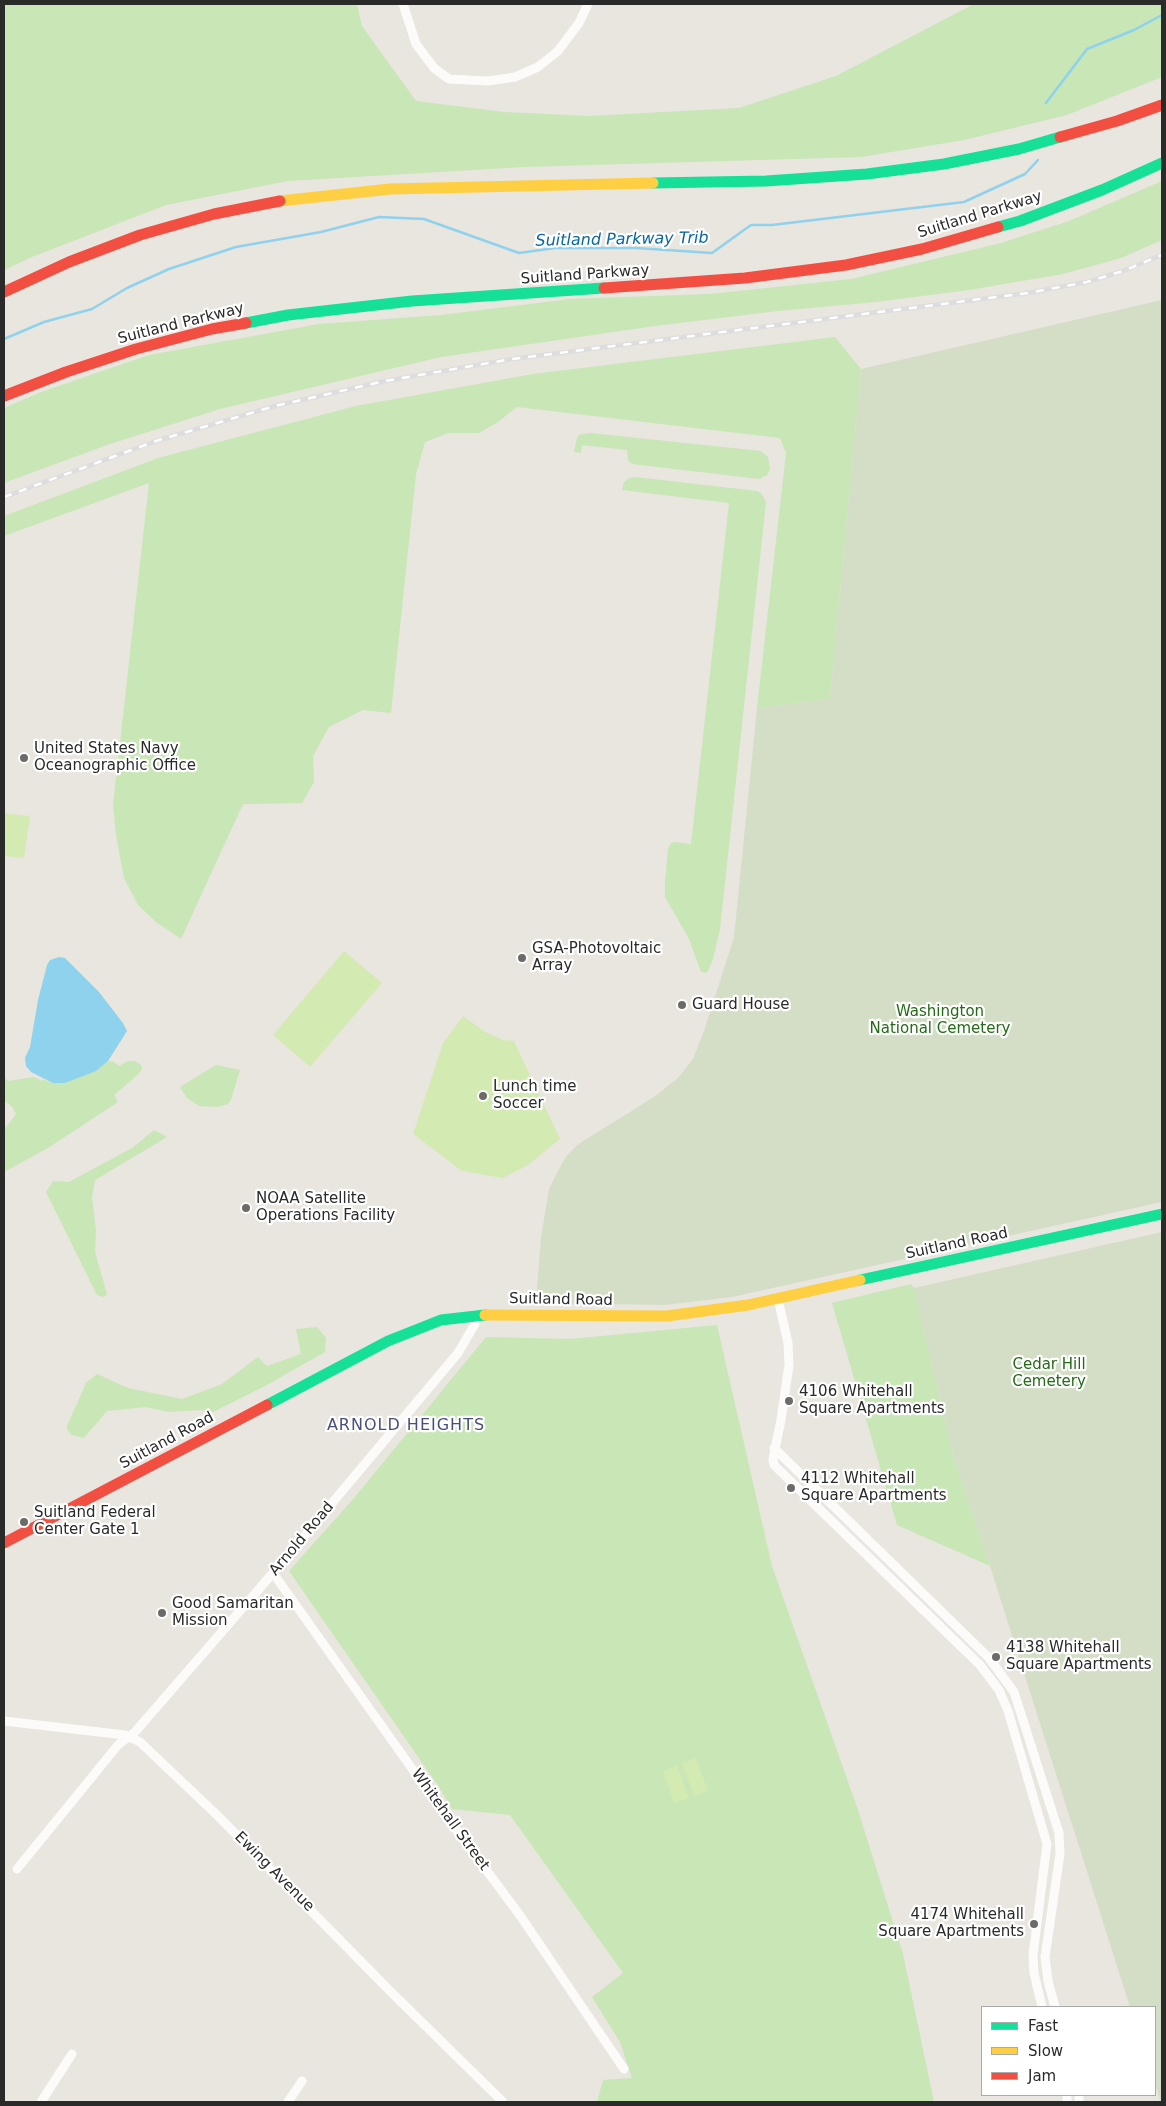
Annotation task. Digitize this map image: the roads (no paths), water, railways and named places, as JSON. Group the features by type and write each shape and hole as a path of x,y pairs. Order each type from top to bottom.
{"main road":[{"path":"4,292 69,262 148,232 214,214 290,199 390,189 766,181 867,174 944,164 1018,149 1101,126 1162,106"},
{"name":"Suitland Parkway","path":"4,396 66,372 136,349 212,329 288,315 412,301 746,278 813,270 864,261 947,242 1020,221 1102,190 1162,163"},
{"name":"Suitland Road","path":"4,1543 388,1341 427,1325 455,1317 474,1315 667,1316 720,1310 778,1299 1162,1214"}],"street":[{"path":"403,4 416,44 434,68 449,79 488,81 514,77 538,67 558,51 579,23 588,4"},
{"path":"778,1299 788,1343 789,1365 781,1420 774,1448 774,1466 980,1665 990,1676 1004,1700 1030,1780 1047,1844 1033,1955 1034,1973 1042,2006"},
{"name":"Arnold Road","path":"17,1869 118,1745 130,1738 273,1573 458,1353 475,1324 474,1315"},
{"path":"774,1448 989,1658 1014,1692 1059,1833 1060,1854 1045,1957 1048,1981 1055,2006"},
{"name":"Whitehall Street","path":"273,1573 435,1801 519,1914 624,2069"},
{"name":"Ewing Avenue","path":"4,1721 125,1735 140,1742 194,1793 388,1990 503,2102"},
{"path":"41,2102 72,2054"},
{"path":"288,2102 302,2081"}],"water":[{"path":"59,957 65,958 99,992 127,1031 108,1061 96,1071 65,1083 53,1083 31,1072 26,1066 25,1058 30,1047 38,1000 47,965 50,960"}],"waterway":[{"name":"Suitland Parkway Trib","path":"1046,103 1087,49 1134,30 1162,15"},
{"name":"Suitland Parkway Trib","path":"4,339 44,322 92,309 127,288 169,269 236,247 321,232 379,217 424,219 519,253 555,248 636,248 712,253 751,225 772,225 964,202 1025,174 1038,160"}],"railway":[{"path":"4,497 156,441 275,406 385,381 512,359 1028,293 1087,282 1123,271 1162,255"}],"place":[{"name":"United States Navy Oceanographic Office","path":"24,758"},
{"name":"GSA-Photovoltaic Array","path":"522,958"},
{"name":"Guard House","path":"682,1005"},
{"name":"Lunch time Soccer","path":"483,1096"},
{"name":"NOAA Satellite Operations Facility","path":"246,1208"},
{"name":"4106 Whitehall Square Apartments","path":"789,1401"},
{"name":"4112 Whitehall Square Apartments","path":"791,1488"},
{"name":"Suitland Federal Center Gate 1","path":"24,1522"},
{"name":"Good Samaritan Mission","path":"162,1613"},
{"name":"4138 Whitehall Square Apartments","path":"996,1657"},
{"name":"4174 Whitehall Square Apartments","path":"1034,1924"}],"district":[{"name":"ARNOLD HEIGHTS","path":"406,1426"}],"park label":[{"name":"Washington National Cemetery","path":"940,1020"},
{"name":"Cedar Hill Cemetery","path":"1049,1374"}]}
